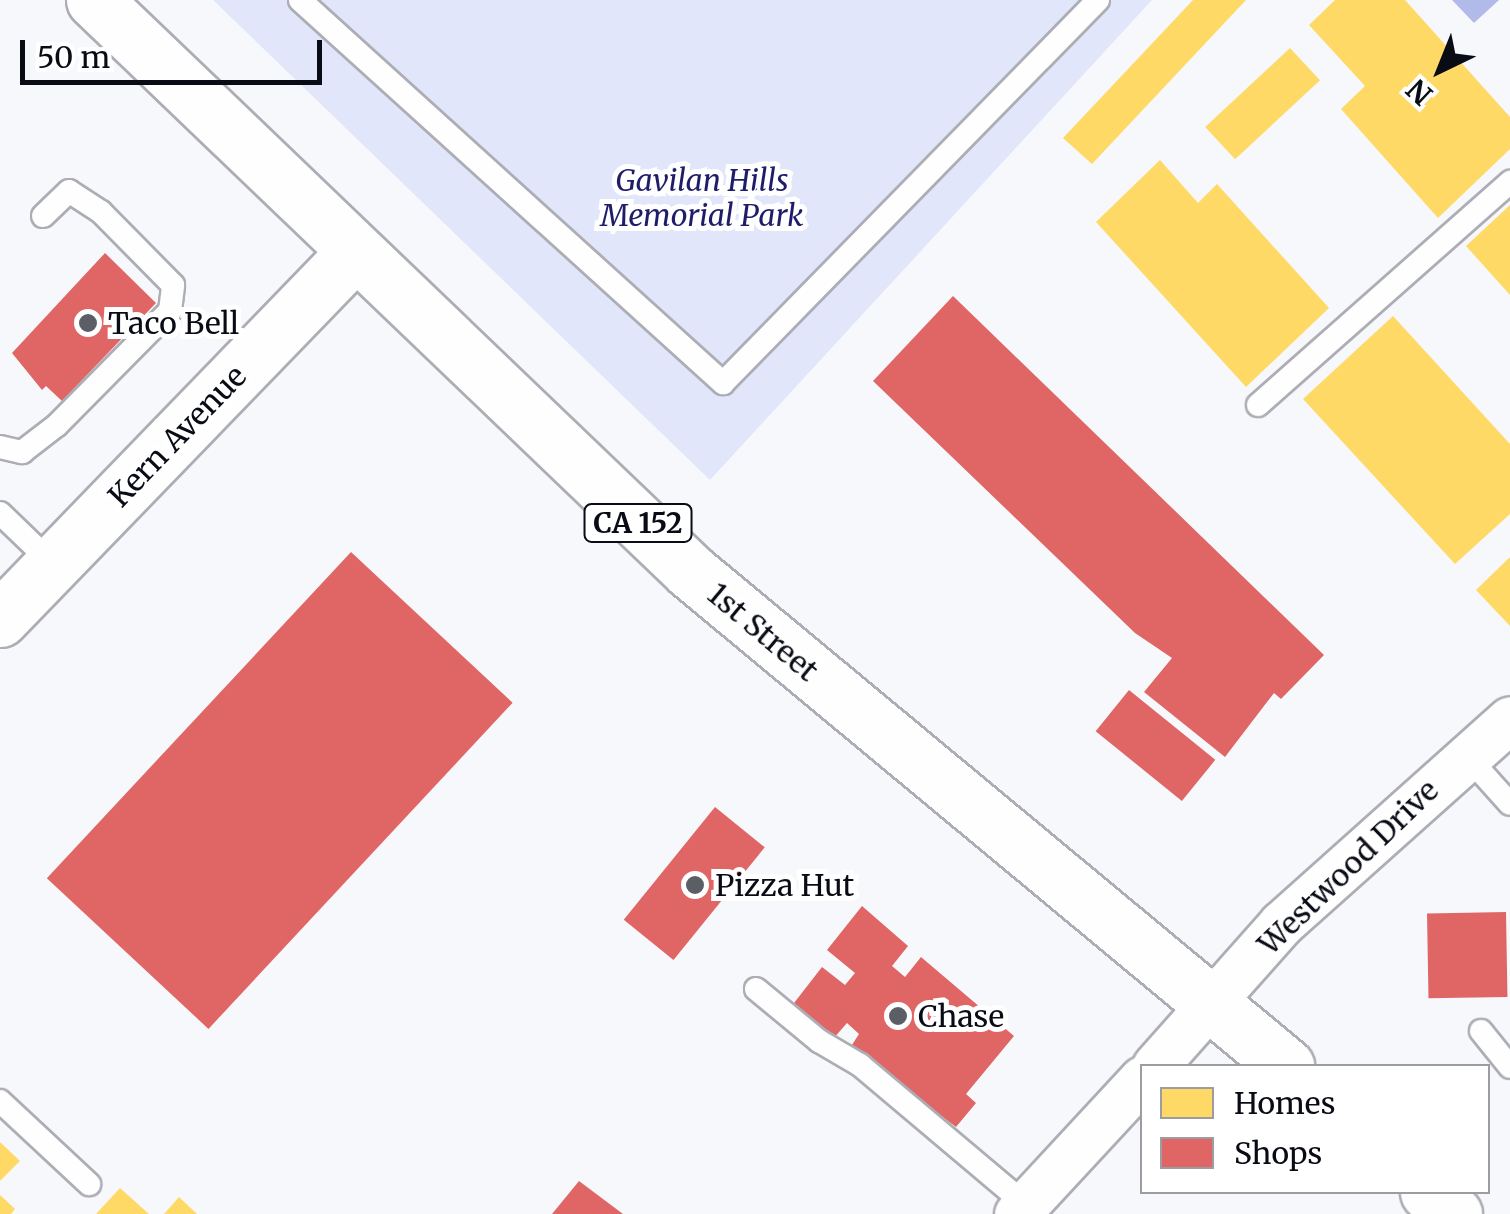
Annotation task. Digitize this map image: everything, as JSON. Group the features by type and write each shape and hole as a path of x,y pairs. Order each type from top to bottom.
{"main road":[{"name":"1st Street","path":"94,0 354,253 690,570 1284,1064"},
{"name":"Kern Avenue","path":"0,619 354,253"},
{"path":"1430,1194 1454,1214"}],"street":[{"name":"Westwood Drive","path":"1157,1064 1281,924 1510,720"},
{"path":"1021,1209 1140,1082"}],"lane":[{"path":"300,0 723,383 1098,0"},
{"path":"1258,406 1510,182"},
{"path":"0,447 22,452 57,425 170,311 173,285 101,212 69,191 43,216"},
{"path":"0,513 53,564"},
{"path":"1467,756 1510,804"},
{"path":"756,989 818,1041 860,1065 1021,1209"},
{"path":"1482,1032 1510,1067"},
{"path":"0,1101 89,1184"}],"green space":[{"name":"Gavilan Hills Memorial Park","path":"213,0 1152,0 710,480"}],"water":[{"path":"1452,0 1499,0 1474,23"}],"building: Homes":[{"path":"1193,0 1246,0 1092,164 1063,138"},
{"path":"1335,0 1405,0 1510,117 1510,149 1438,218 1341,109 1365,86 1309,25"},
{"path":"1290,48 1320,80 1235,159 1205,127"},
{"path":"1160,160 1198,203 1217,184 1329,308 1246,387 1096,222"},
{"path":"1510,205 1510,295 1466,246"},
{"path":"1393,316 1510,444 1510,514 1455,564 1303,399"},
{"path":"1510,557 1510,626 1476,590"},
{"path":"0,1142 20,1161 0,1181"},
{"path":"120,1188 149,1214 96,1214"},
{"path":"0,1195 15,1209 11,1214 0,1214"},
{"path":"179,1197 197,1214 164,1214"}],"building: Shops":[{"name":"Taco Bell","path":"105,253 156,303 62,401 46,386 42,390 12,353"},
{"path":"953,296 1324,655 1281,699 1274,693 1225,757 1144,692 1172,658 1135,633 873,381"},
{"path":"351,552 513,703 208,1029 47,878"},
{"path":"1129,690 1215,760 1182,801 1096,731"},
{"name":"Pizza Hut","path":"715,807 765,847 673,960 624,920"},
{"name":"Chase","path":"862,906 908,946 892,966 905,977 921,957 1014,1036 966,1094 976,1103 956,1127 850,1048 859,1034 847,1023 833,1039 796,1009 794,1003 822,967 845,985 855,973 827,950"},
{"path":"1506,912 1507,997 1428,998 1427,913"},
{"path":"579,1181 623,1214 552,1214"}],"place":[{"name":"Taco Bell","path":"88,323"},
{"name":"Pizza Hut","path":"695,885"},
{"name":"Chase","path":"898,1016"}]}
